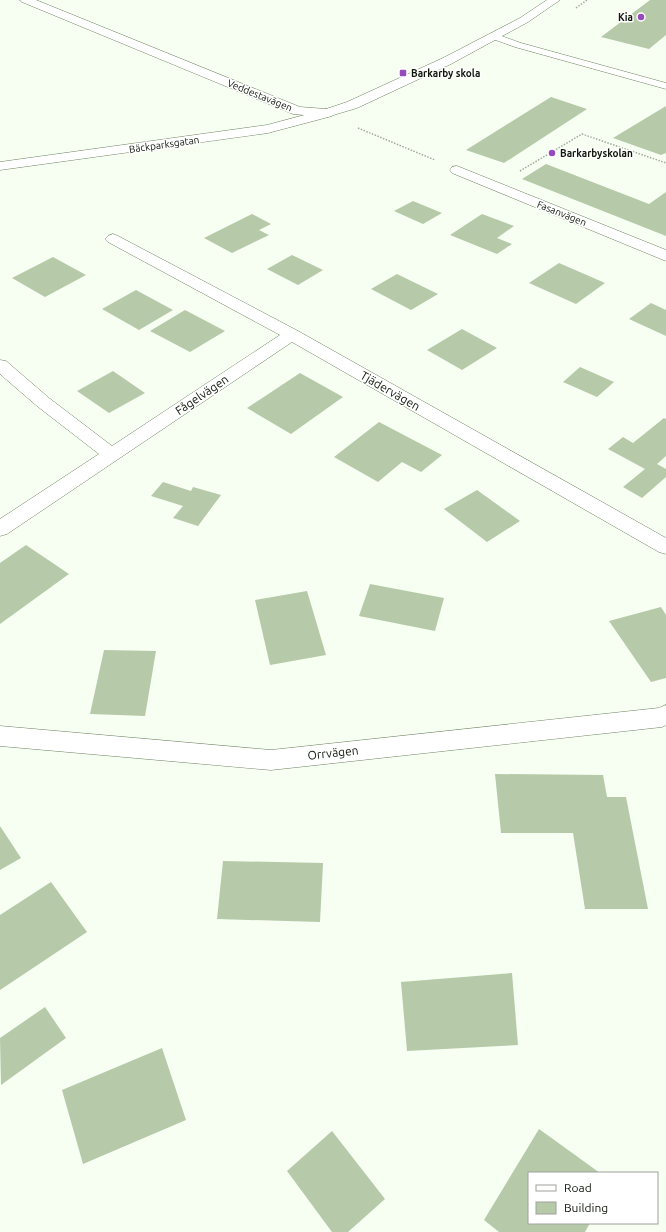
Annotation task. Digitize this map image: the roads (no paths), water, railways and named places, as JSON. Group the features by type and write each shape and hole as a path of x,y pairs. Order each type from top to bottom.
{"street":[{"name":"Veddestavägen","path":"26,0 298,111 327,113 352,105 447,61 524,20 554,0"},
{"name":"Bäckparksgatan","path":"0,166 268,130 327,113"},
{"name":"Fasanvägen","path":"457,170 666,256"},
{"name":"Tjädervägen","path":"113,239 292,335 666,547"},
{"name":"Fågelvägen","path":"0,530 292,335"},
{"path":"0,365 43,402 112,455"},
{"name":"Orrvägen","path":"0,736 271,760 662,717 666,715"}],"lane":[{"path":"493,36 518,45 666,86"}],"place":[{"name":"Kia","path":"641,17"},
{"name":"Barkarby skola","path":"403,73"},
{"name":"Barkarbyskolan","path":"552,153"}]}
